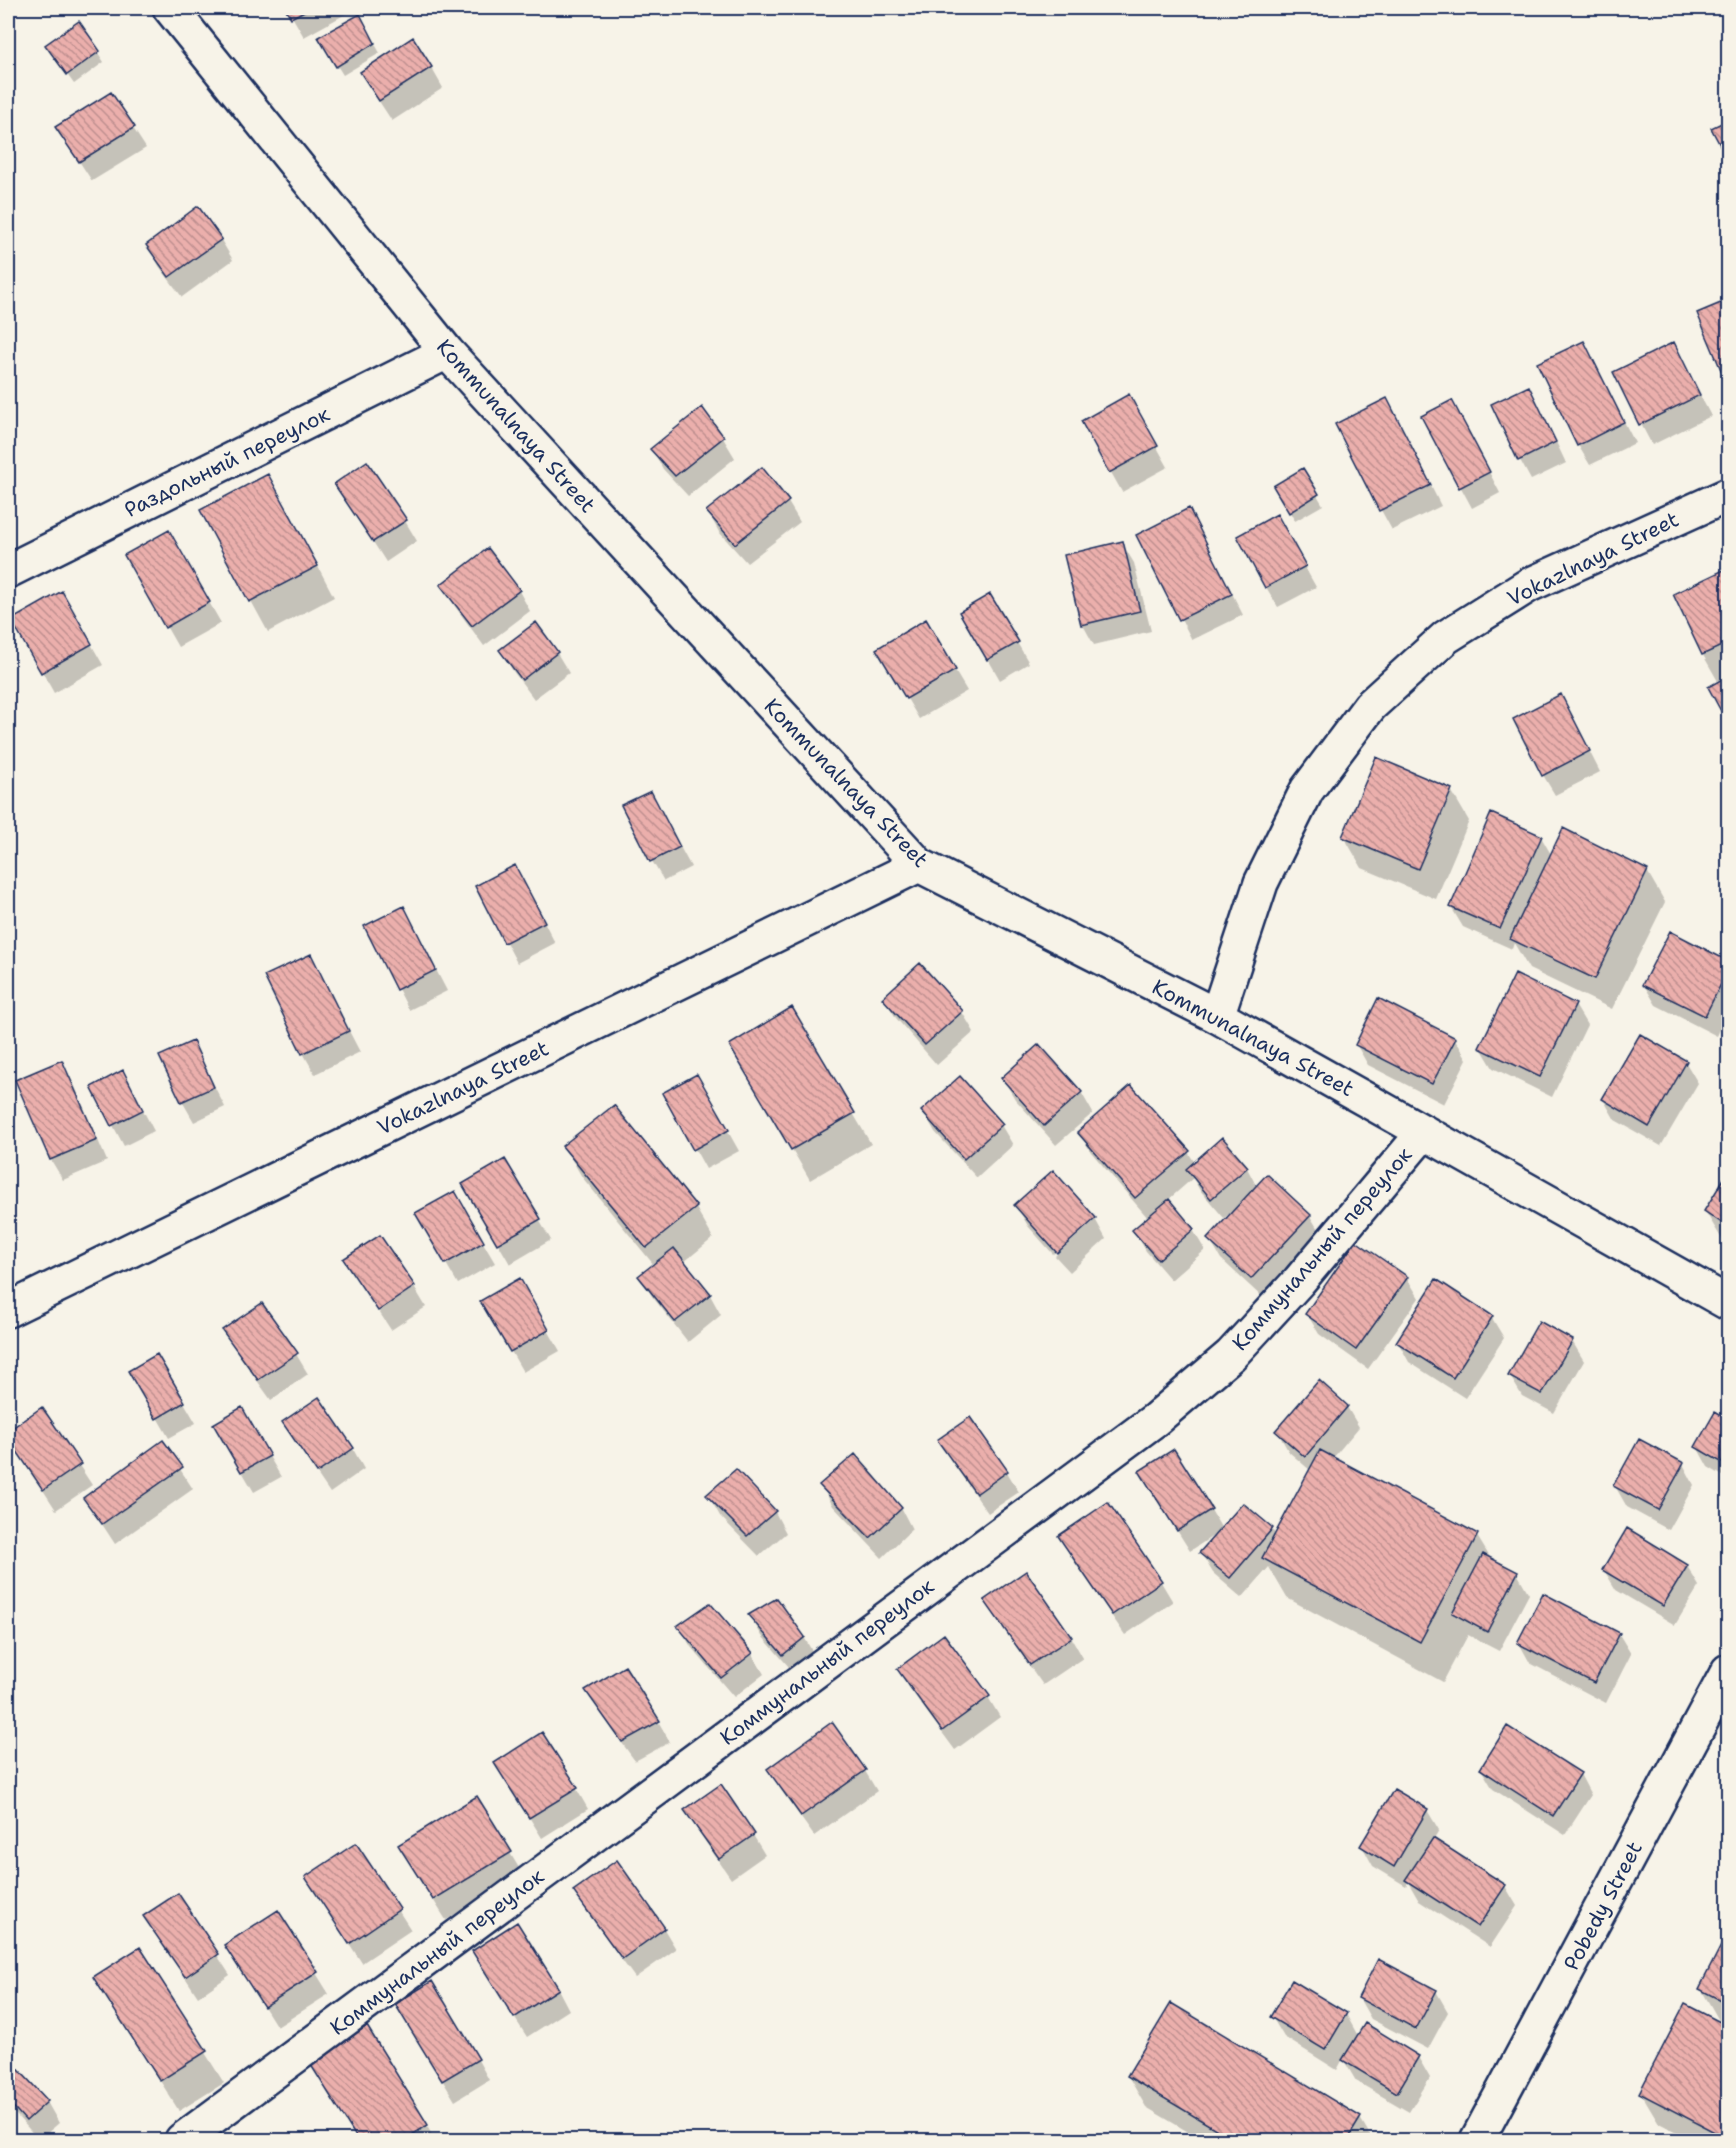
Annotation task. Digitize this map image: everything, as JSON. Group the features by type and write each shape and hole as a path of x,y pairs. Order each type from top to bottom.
{"street":[{"name":"Kommunalnaya Street","path":"170,8 447,352 919,865 1216,1016 1728,1303"},
{"name":"Раздольный переулок","path":"8,571 447,352"},
{"name":"Vokazlnaya Street","path":"1216,1016 1261,883 1307,790 1370,706 1446,637 1529,585 1728,495"},
{"name":"Vokazlnaya Street","path":"8,1310 919,865"},
{"name":"Коммунальный переулок","path":"182,2140 1156,1419 1231,1355 1299,1281 1424,1132"},
{"name":"Pobedy Street","path":"1477,2140 1728,1671"}],"building":[{"path":"285,8 310,8 291,18"},
{"path":"360,14 375,43 336,67 318,37"},
{"path":"79,21 100,51 67,75 45,45"},
{"path":"413,37 432,67 379,101 360,72"},
{"path":"111,92 135,127 79,162 55,127"},
{"path":"1728,120 1728,160 1711,128"},
{"path":"198,206 222,239 169,277 146,245"},
{"path":"1728,300 1728,375 1724,377 1697,313"},
{"path":"1584,341 1624,422 1577,446 1537,363"},
{"path":"1674,342 1700,395 1639,425 1613,372"},
{"path":"1529,386 1556,442 1518,461 1491,404"},
{"path":"1129,394 1158,446 1109,473 1081,421"},
{"path":"1387,398 1431,485 1379,511 1335,424"},
{"path":"1452,400 1490,472 1459,488 1421,416"},
{"path":"702,407 724,437 675,476 650,449"},
{"path":"367,461 407,520 373,542 334,484"},
{"path":"762,467 789,501 735,544 706,511"},
{"path":"1303,468 1319,494 1289,513 1273,486"},
{"path":"268,474 318,566 249,602 200,510"},
{"path":"1189,508 1232,594 1179,620 1136,535"},
{"path":"1277,514 1306,566 1265,588 1237,536"},
{"path":"169,530 210,602 165,628 124,555"},
{"path":"1123,541 1140,611 1081,625 1064,555"},
{"path":"488,548 520,590 472,626 440,585"},
{"path":"1728,568 1728,643 1702,655 1673,594"},
{"path":"62,591 92,644 41,673 11,620"},
{"path":"990,594 1019,642 987,660 959,612"},
{"path":"926,619 956,670 906,699 876,649"},
{"path":"536,622 558,652 522,680 499,650"},
{"path":"1728,676 1728,724 1708,687"},
{"path":"1561,694 1590,751 1542,776 1513,719"},
{"path":"1376,757 1452,789 1418,869 1342,837"},
{"path":"651,791 680,847 650,862 621,805"},
{"path":"1491,813 1542,836 1500,929 1450,907"},
{"path":"1563,828 1648,870 1595,979 1510,939"},
{"path":"515,865 545,922 504,943 475,886"},
{"path":"404,906 436,970 396,990 364,926"},
{"path":"1670,931 1728,961 1728,970 1705,1016 1642,985"},
{"path":"311,954 349,1031 302,1054 264,976"},
{"path":"920,963 963,1011 925,1045 882,998"},
{"path":"1515,974 1576,1004 1540,1077 1479,1048"},
{"path":"1378,998 1456,1038 1432,1084 1355,1045"},
{"path":"792,1007 855,1113 791,1150 729,1045"},
{"path":"1640,1034 1687,1061 1649,1127 1602,1099"},
{"path":"193,1041 214,1087 181,1102 159,1056"},
{"path":"1039,1044 1082,1092 1044,1126 1001,1078"},
{"path":"62,1060 97,1140 50,1160 15,1080"},
{"path":"123,1070 143,1110 111,1126 91,1087"},
{"path":"697,1074 729,1130 693,1150 662,1093"},
{"path":"960,1076 1003,1124 964,1159 921,1111"},
{"path":"1131,1085 1190,1151 1135,1198 1077,1132"},
{"path":"614,1105 697,1207 646,1248 562,1146"},
{"path":"1222,1137 1248,1167 1211,1199 1186,1169"},
{"path":"505,1159 541,1219 497,1244 462,1184"},
{"path":"1053,1170 1096,1218 1057,1253 1014,1205"},
{"path":"1728,1172 1728,1227 1704,1211"},
{"path":"1267,1174 1311,1215 1251,1279 1207,1239"},
{"path":"455,1191 484,1242 445,1264 415,1213"},
{"path":"1169,1199 1194,1229 1158,1260 1132,1230"},
{"path":"380,1235 415,1286 378,1311 343,1259"},
{"path":"1356,1241 1408,1277 1356,1350 1305,1314"},
{"path":"674,1248 711,1294 675,1322 638,1276"},
{"path":"520,1278 549,1330 510,1352 480,1301"},
{"path":"1436,1279 1493,1316 1453,1378 1396,1342"},
{"path":"262,1303 298,1353 258,1380 222,1330"},
{"path":"1539,1321 1573,1340 1542,1394 1508,1376"},
{"path":"157,1354 185,1402 156,1419 128,1371"},
{"path":"1319,1380 1348,1406 1305,1457 1275,1431"},
{"path":"319,1397 354,1448 317,1473 282,1422"},
{"path":"42,1407 81,1464 43,1490 8,1438 8,1431"},
{"path":"242,1407 270,1456 241,1472 213,1424"},
{"path":"1715,1412 1728,1420 1728,1466 1695,1447"},
{"path":"970,1417 1008,1471 976,1494 937,1440"},
{"path":"1639,1439 1684,1463 1658,1510 1613,1486"},
{"path":"163,1440 183,1467 102,1524 83,1498"},
{"path":"1174,1449 1212,1509 1177,1531 1139,1471"},
{"path":"1320,1450 1478,1534 1420,1642 1262,1558"},
{"path":"855,1454 902,1508 870,1538 819,1485"},
{"path":"736,1469 776,1511 747,1536 706,1495"},
{"path":"1108,1502 1162,1581 1112,1615 1058,1536"},
{"path":"1243,1503 1273,1528 1230,1578 1199,1553"},
{"path":"1627,1528 1688,1565 1663,1606 1602,1570"},
{"path":"1483,1554 1518,1572 1487,1632 1452,1613"},
{"path":"1026,1571 1072,1637 1030,1665 984,1600"},
{"path":"1543,1593 1620,1633 1594,1683 1517,1643"},
{"path":"777,1598 805,1637 783,1655 748,1615"},
{"path":"710,1603 753,1653 721,1678 677,1626"},
{"path":"944,1634 990,1696 942,1731 897,1669"},
{"path":"625,1666 660,1721 622,1742 585,1690"},
{"path":"832,1722 866,1770 801,1816 767,1769"},
{"path":"1507,1726 1581,1773 1553,1816 1480,1769"},
{"path":"542,1732 578,1788 529,1818 494,1763"},
{"path":"721,1784 755,1834 719,1859 684,1810"},
{"path":"1394,1789 1428,1809 1394,1867 1360,1846"},
{"path":"477,1796 512,1852 433,1900 398,1845"},
{"path":"1433,1838 1506,1885 1478,1927 1405,1880"},
{"path":"356,1843 400,1909 349,1944 305,1877"},
{"path":"617,1860 665,1928 622,1959 573,1891"},
{"path":"178,1893 219,1954 185,1977 143,1916"},
{"path":"278,1910 318,1972 264,2007 224,1945"},
{"path":"517,1922 559,1989 514,2018 472,1951"},
{"path":"1728,1932 1728,2004 1699,1989"},
{"path":"140,1947 207,2051 160,2081 93,1977"},
{"path":"1378,1959 1437,1990 1416,2029 1358,1998"},
{"path":"1292,1980 1347,2013 1325,2050 1270,2017"},
{"path":"432,1981 479,2059 442,2081 395,2004"},
{"path":"1171,2003 1361,2117 1347,2140 1234,2140 1127,2076"},
{"path":"1685,2004 1728,2026 1728,2139 1639,2093"},
{"path":"1365,2023 1419,2056 1397,2093 1342,2060"},
{"path":"367,2026 428,2125 404,2140 358,2140 309,2062"},
{"path":"8,2058 48,2101 26,2121 8,2101"}]}
